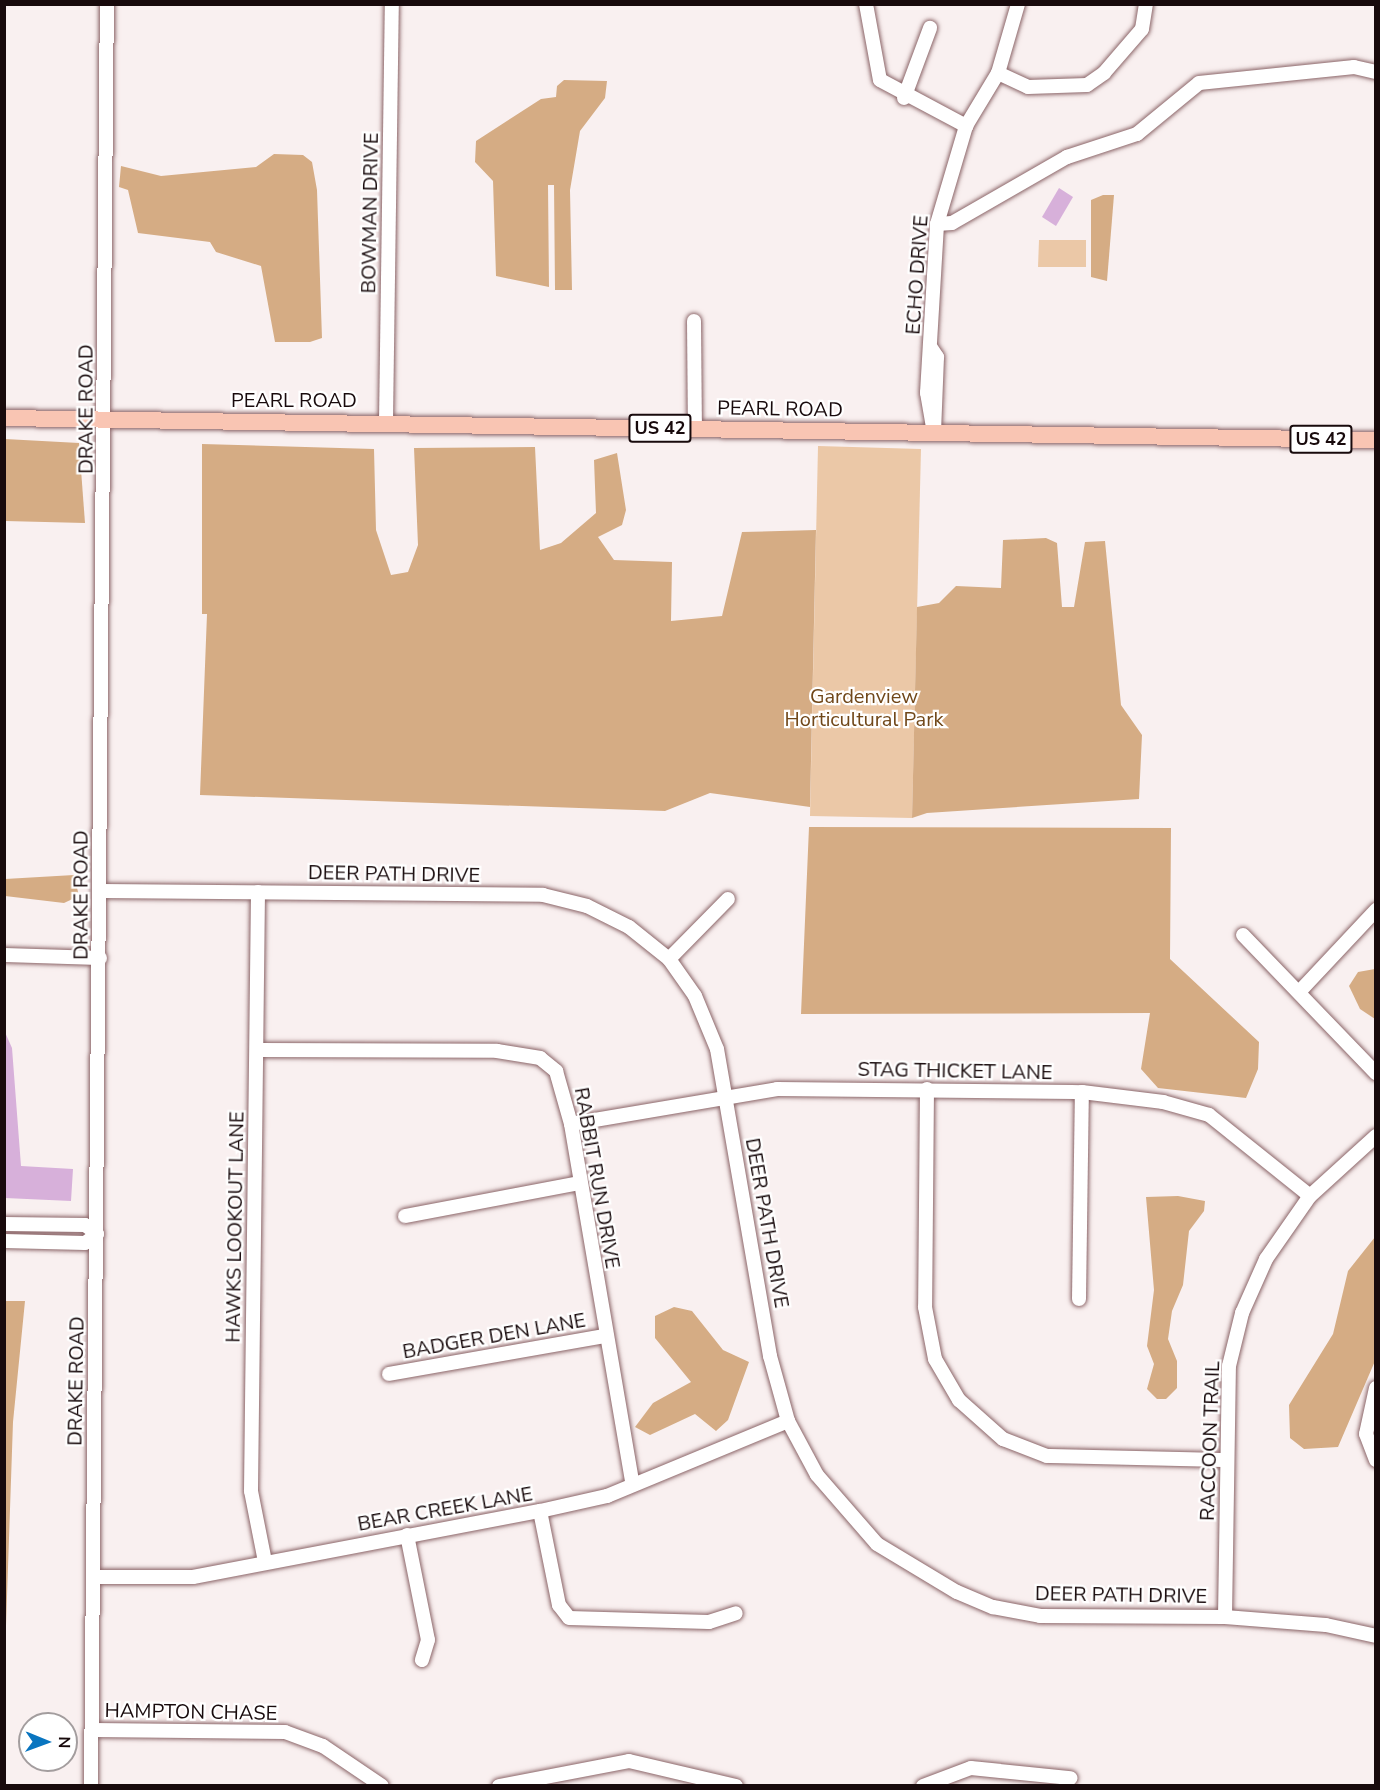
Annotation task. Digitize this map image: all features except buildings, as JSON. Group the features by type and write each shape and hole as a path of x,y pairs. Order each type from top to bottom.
{"main road":[{"name":"PEARL ROAD","path":"4,418 386,422 1376,440"}],"street":[{"name":"DRAKE ROAD","path":"91,1785 106,419 107,4"},
{"name":"BOWMAN DRIVE","path":"386,422 392,4"},
{"path":"866,4 880,80 904,98 966,126"},
{"name":"ECHO DRIVE","path":"934,432 937,357 931,348 936,224 966,126 998,73 1018,4"},
{"path":"998,73 1028,87 1087,85 1104,73 1142,29 1146,4"},
{"path":"904,98 930,28"},
{"path":"936,224 952,223 1067,157 1137,134 1199,84 1354,67 1376,72"},
{"path":"694,321 694,428"},
{"name":"DEER PATH DRIVE","path":"101,891 543,895 608,916 669,958 695,996 717,1049 770,1356 788,1421 817,1475 877,1544 957,1592 993,1607 1040,1616 1225,1617 1326,1625 1376,1636"},
{"name":"HAWKS LOOKOUT LANE","path":"258,892 251,1491 265,1562"},
{"path":"669,958 728,899"},
{"path":"1301,990 1376,910"},
{"path":"1243,935 1301,990 1376,1073"},
{"path":"4,955 100,958"},
{"name":"RABBIT RUN DRIVE","path":"257,1050 497,1051 540,1058 556,1071 571,1124 605,1336 633,1485"},
{"name":"STAG THICKET LANE","path":"571,1124 777,1089 1082,1092 1163,1102 1209,1115 1310,1196"},
{"path":"927,1089 925,1307 935,1359 959,1400 1003,1439 1047,1456 1226,1460"},
{"path":"1079,1299 1082,1092"},
{"name":"RACCOON TRAIL","path":"1225,1617 1229,1366 1242,1313 1266,1259 1310,1196 1376,1136"},
{"path":"405,1216 580,1184"},
{"path":"4,1224 85,1225 97,1234 85,1243 4,1241"},
{"name":"BADGER DEN LANE","path":"388,1374 605,1336"},
{"path":"1376,1388 1366,1434 1376,1460"},
{"name":"BEAR CREEK LANE","path":"95,1577 193,1577 540,1511 633,1485 788,1421"},
{"path":"540,1511 559,1605 568,1618 709,1622 736,1613"},
{"path":"407,1536 428,1640 422,1660"},
{"name":"HAMPTON CHASE","path":"93,1730 285,1732 323,1746 382,1785"},
{"path":"499,1785 629,1761 736,1785"},
{"path":"923,1785 971,1768 1070,1778"}],"green space":[{"path":"1039,240 1086,240 1086,267 1038,267"},
{"name":"Gardenview Horticultural Park","path":"818,446 921,449 912,818 810,816"}],"shaded area":[{"path":"564,80 607,81 605,98 580,131 570,190 572,290 555,290 554,185 548,185 549,287 496,276 493,181 475,162 476,141 541,99 556,97 557,86"},
{"path":"274,154 303,155 312,162 317,190 322,338 310,342 275,342 261,266 216,252 210,242 138,233 128,190 119,187 121,166 161,176 256,167"},
{"path":"1059,188 1073,197 1056,226 1042,217"},
{"path":"1103,195 1114,195 1107,281 1091,277 1091,200"},
{"path":"5,439 79,443 85,523 5,521"},
{"path":"202,444 374,449 376,530 391,575 408,572 418,545 414,448 535,447 540,550 561,543 596,513 594,460 617,453 626,510 622,525 598,537 614,560 672,562 671,621 722,616 742,532 816,530 810,807 710,793 665,811 200,795 207,614 202,614"},
{"path":"1046,538 1057,543 1062,607 1074,607 1085,542 1105,541 1121,705 1142,735 1139,799 927,813 912,818 917,607 939,603 956,586 1001,588 1003,540"},
{"path":"809,827 1171,828 1170,959 1259,1042 1258,1069 1246,1098 1158,1088 1141,1069 1150,1013 801,1014"},
{"path":"74,875 79,896 64,903 5,896 5,879"},
{"path":"1376,969 1375,1019 1360,1009 1349,986 1358,972"},
{"path":"4,1030 12,1048 21,1166 73,1169 71,1201 5,1198"},
{"path":"1178,1196 1205,1201 1204,1211 1189,1231 1183,1285 1172,1311 1168,1339 1177,1361 1177,1388 1166,1399 1157,1399 1147,1389 1154,1364 1147,1346 1154,1290 1146,1197"},
{"path":"1375,1237 1375,1361 1338,1447 1304,1449 1290,1438 1289,1405 1333,1334 1348,1271"},
{"path":"5,1301 25,1301 13,1422 5,1655"},
{"path":"674,1307 692,1311 723,1350 749,1362 728,1420 716,1431 695,1414 650,1435 635,1427 653,1403 691,1382 655,1338 655,1316"}]}
